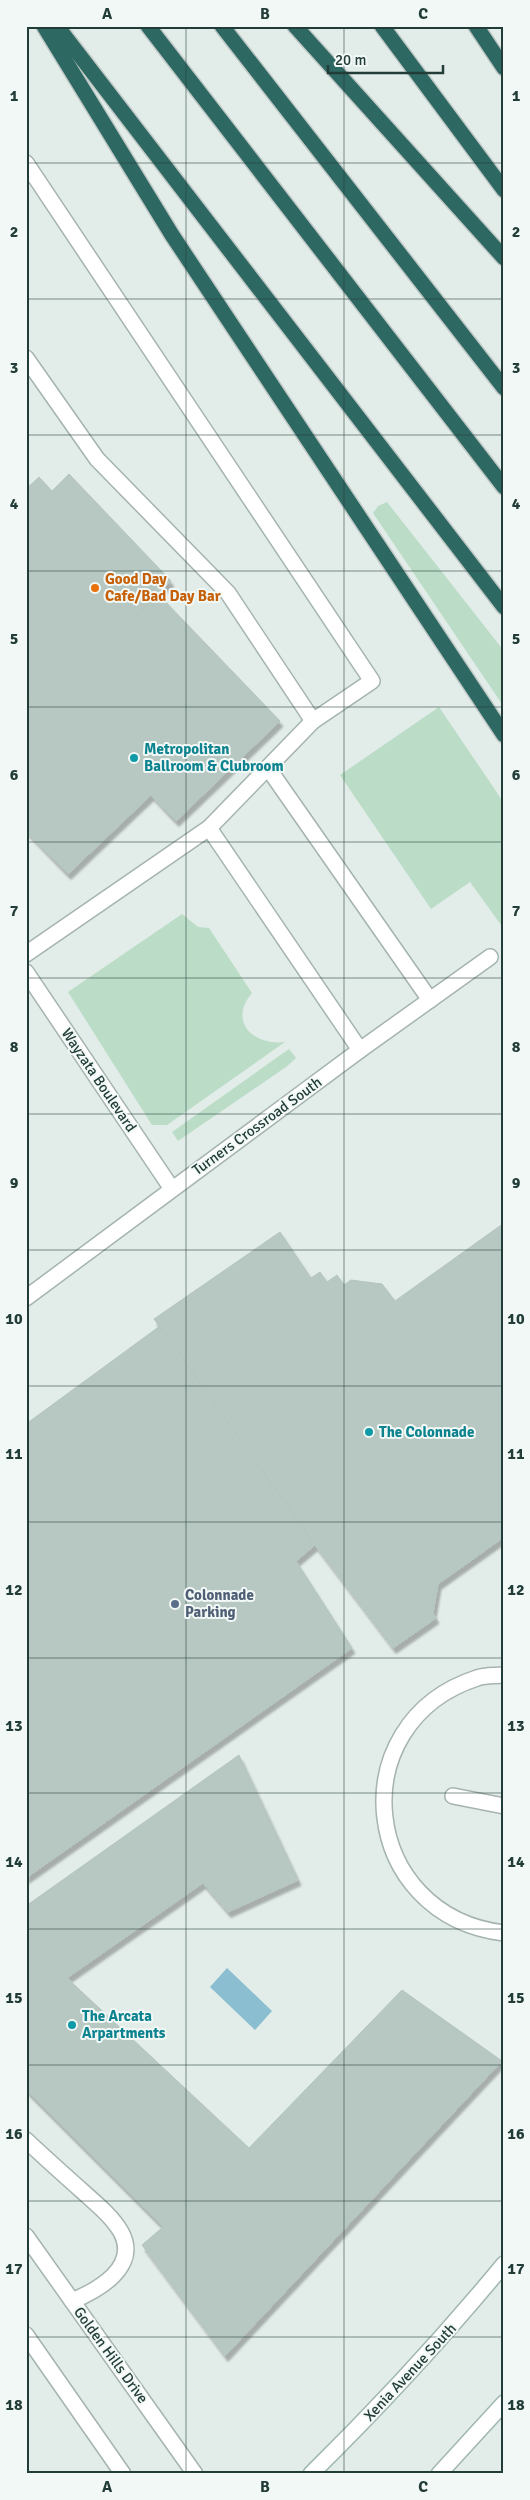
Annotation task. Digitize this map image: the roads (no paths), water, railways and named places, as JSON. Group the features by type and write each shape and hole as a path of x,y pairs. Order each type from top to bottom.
{"highway":[{"path":"44,26 172,235 504,735"},
{"path":"58,26 504,607"},
{"path":"148,26 504,487"},
{"path":"222,26 504,388"},
{"path":"295,26 504,258"},
{"path":"382,26 504,190"},
{"path":"476,26 504,68"}],"street":[{"path":"26,163 372,681 313,721 210,828 26,954"},
{"path":"26,358 97,459 228,593 313,721"},
{"path":"268,768 430,1000"},
{"path":"210,828 360,1050"},
{"name":"Turners Crossroad South","path":"26,1298 360,1050 490,957"},
{"name":"Wayzata Boulevard","path":"26,972 172,1189"},
{"path":"504,1675 478,1678 439,1696 415,1717 396,1746 386,1775 384,1812 393,1853 409,1881 430,1904 456,1921 482,1931 504,1933"},
{"path":"453,1796 504,1806"},
{"path":"26,2140 106,2212 121,2233 125,2252 121,2267 114,2276 90,2293 72,2301"},
{"name":"Golden Hills Drive","path":"26,2236 195,2474"},
{"name":"Xenia Avenue South","path":"311,2474 358,2428 412,2370 504,2264"},
{"path":"26,2335 122,2474"},
{"path":"439,2474 504,2403"}],"water":[{"path":"227,1968 272,2011 255,2030 210,1987"}],"place":[{"name":"Good Day Cafe/Bad Day Bar","path":"95,588"},
{"name":"Metropolitan Ballroom & Clubroom","path":"134,758"},
{"name":"The Colonnade","path":"369,1432"},
{"name":"Colonnade Parking","path":"175,1604"},
{"name":"The Arcata Arpartments","path":"72,2025"}]}
